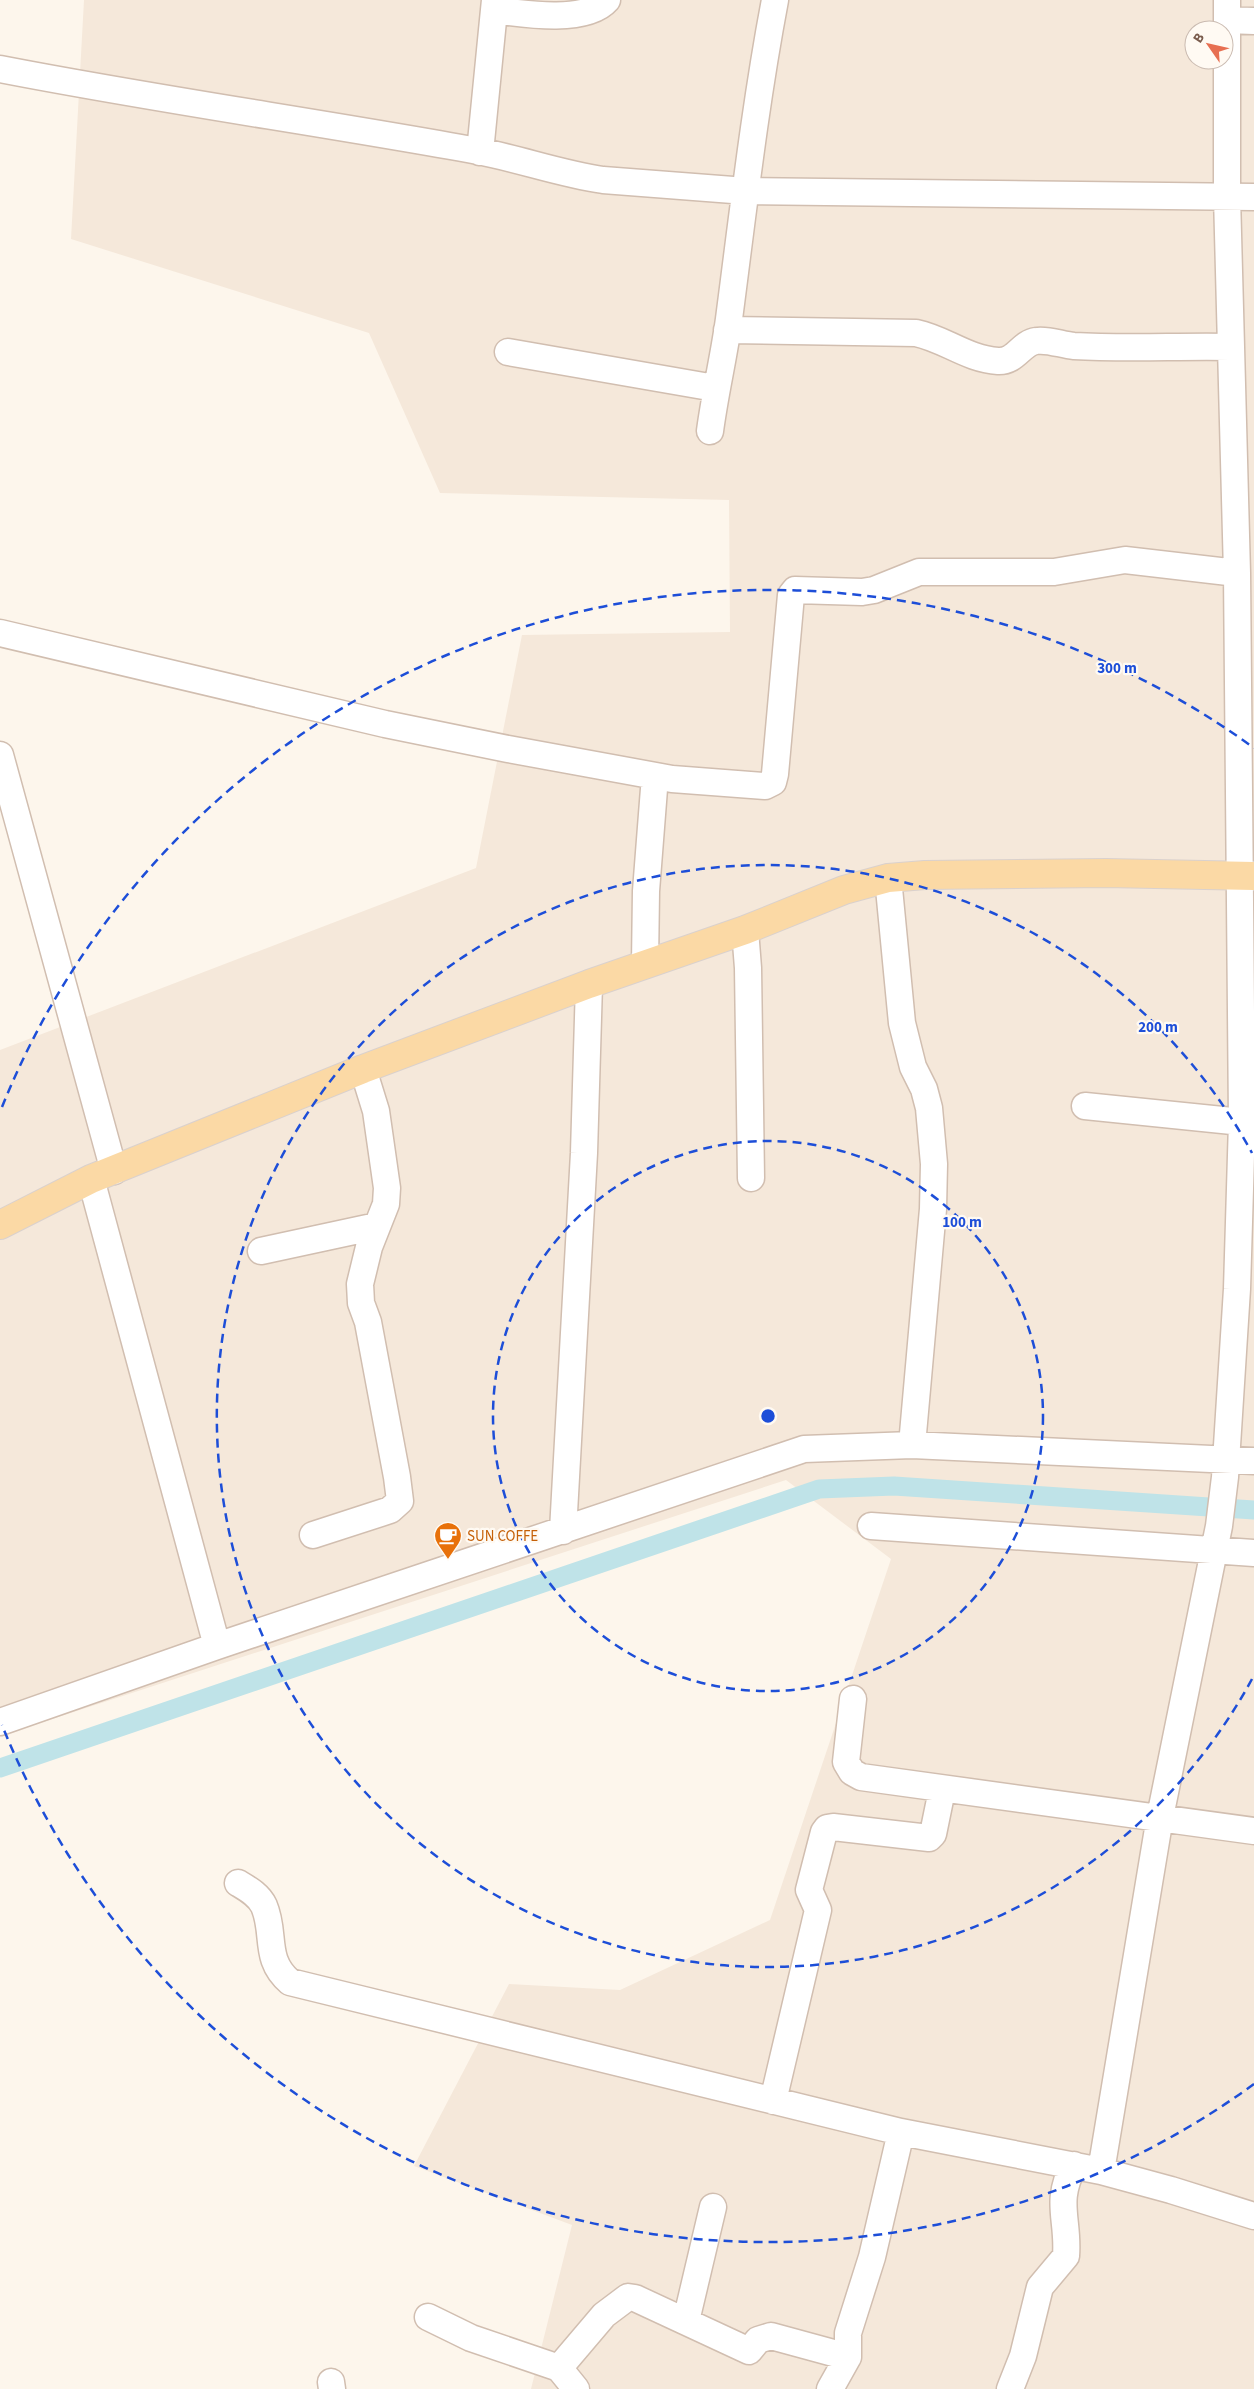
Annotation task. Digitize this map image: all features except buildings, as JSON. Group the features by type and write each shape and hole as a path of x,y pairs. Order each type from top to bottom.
{"main road":[{"path":"0,1224 103,1175 362,1069 589,984 745,930 844,890 888,878 925,875 1106,873 1246,876"}],"street":[{"path":"480,152 494,5 545,16 580,12 601,6 607,0"},
{"path":"710,431 715,388 727,330 757,103 775,0"},
{"path":"1101,2171 1160,1818 1217,1538 1225,1468 1246,1128 1246,876 1242,561 1230,347 1227,196 1227,10 1254,21"},
{"path":"0,69 104,89 480,152 582,177 746,191 1254,197"},
{"path":"727,330 916,333 938,339 968,354 999,361 1011,359 1027,343 1038,340 1073,346 1230,347"},
{"path":"508,352 715,388"},
{"path":"0,633 386,724 672,779 765,786 773,782 775,774 791,595 795,590 862,592 874,590 919,572 1054,572 1125,560 1242,561"},
{"path":"0,755 217,1646"},
{"path":"646,964 646,890 655,776"},
{"path":"888,878 902,1023 913,1067 924,1090 929,1108 934,1164 932,1218 912,1445"},
{"path":"745,930 748,968 751,1178"},
{"path":"563,1531 584,1153 589,984"},
{"path":"312,1535 390,1510 400,1501 368,1322 361,1303 360,1284 364,1263 386,1204 387,1188 376,1111 362,1069"},
{"path":"1085,1106 1246,1128"},
{"path":"261,1251 377,1226"},
{"path":"0,1722 217,1646 804,1449 912,1445 1225,1468 1254,1461"},
{"path":"871,1526 1217,1538 1254,1553"},
{"path":"853,1699 846,1762 852,1772 861,1777 942,1790 1254,1832"},
{"path":"774,2101 818,1910 809,1890 824,1832 827,1828 833,1827 929,1838 932,1834 942,1790"},
{"path":"238,1882 253,1892 264,1906 273,1959 281,1974 290,1982 901,2132 1101,2171 1171,2190 1254,2216"},
{"path":"830,2389 848,2357 848,2333 872,2257 901,2132"},
{"path":"1010,2389 1023,2356 1040,2287 1066,2256 1062,2200 1066,2181 1074,2165"},
{"path":"686,2321 713,2207"},
{"path":"559,2368 604,2315 628,2297 636,2298 749,2351 758,2340 771,2336 848,2357"},
{"path":"428,2317 471,2338 559,2368 576,2389"}],"shaded area":[{"path":"84,0 1254,0 1254,2389 531,2389 572,2225 414,2166 509,1984 620,1990 770,1920 891,1559 786,1480 0,1736 0,1050 476,868 522,635 730,632 729,500 440,493 369,333 71,239"}],"waterway":[{"path":"0,1768 819,1489 894,1486 1254,1510"}],"place":[{"name":"SUN COFFE","path":"448,1560"}]}
